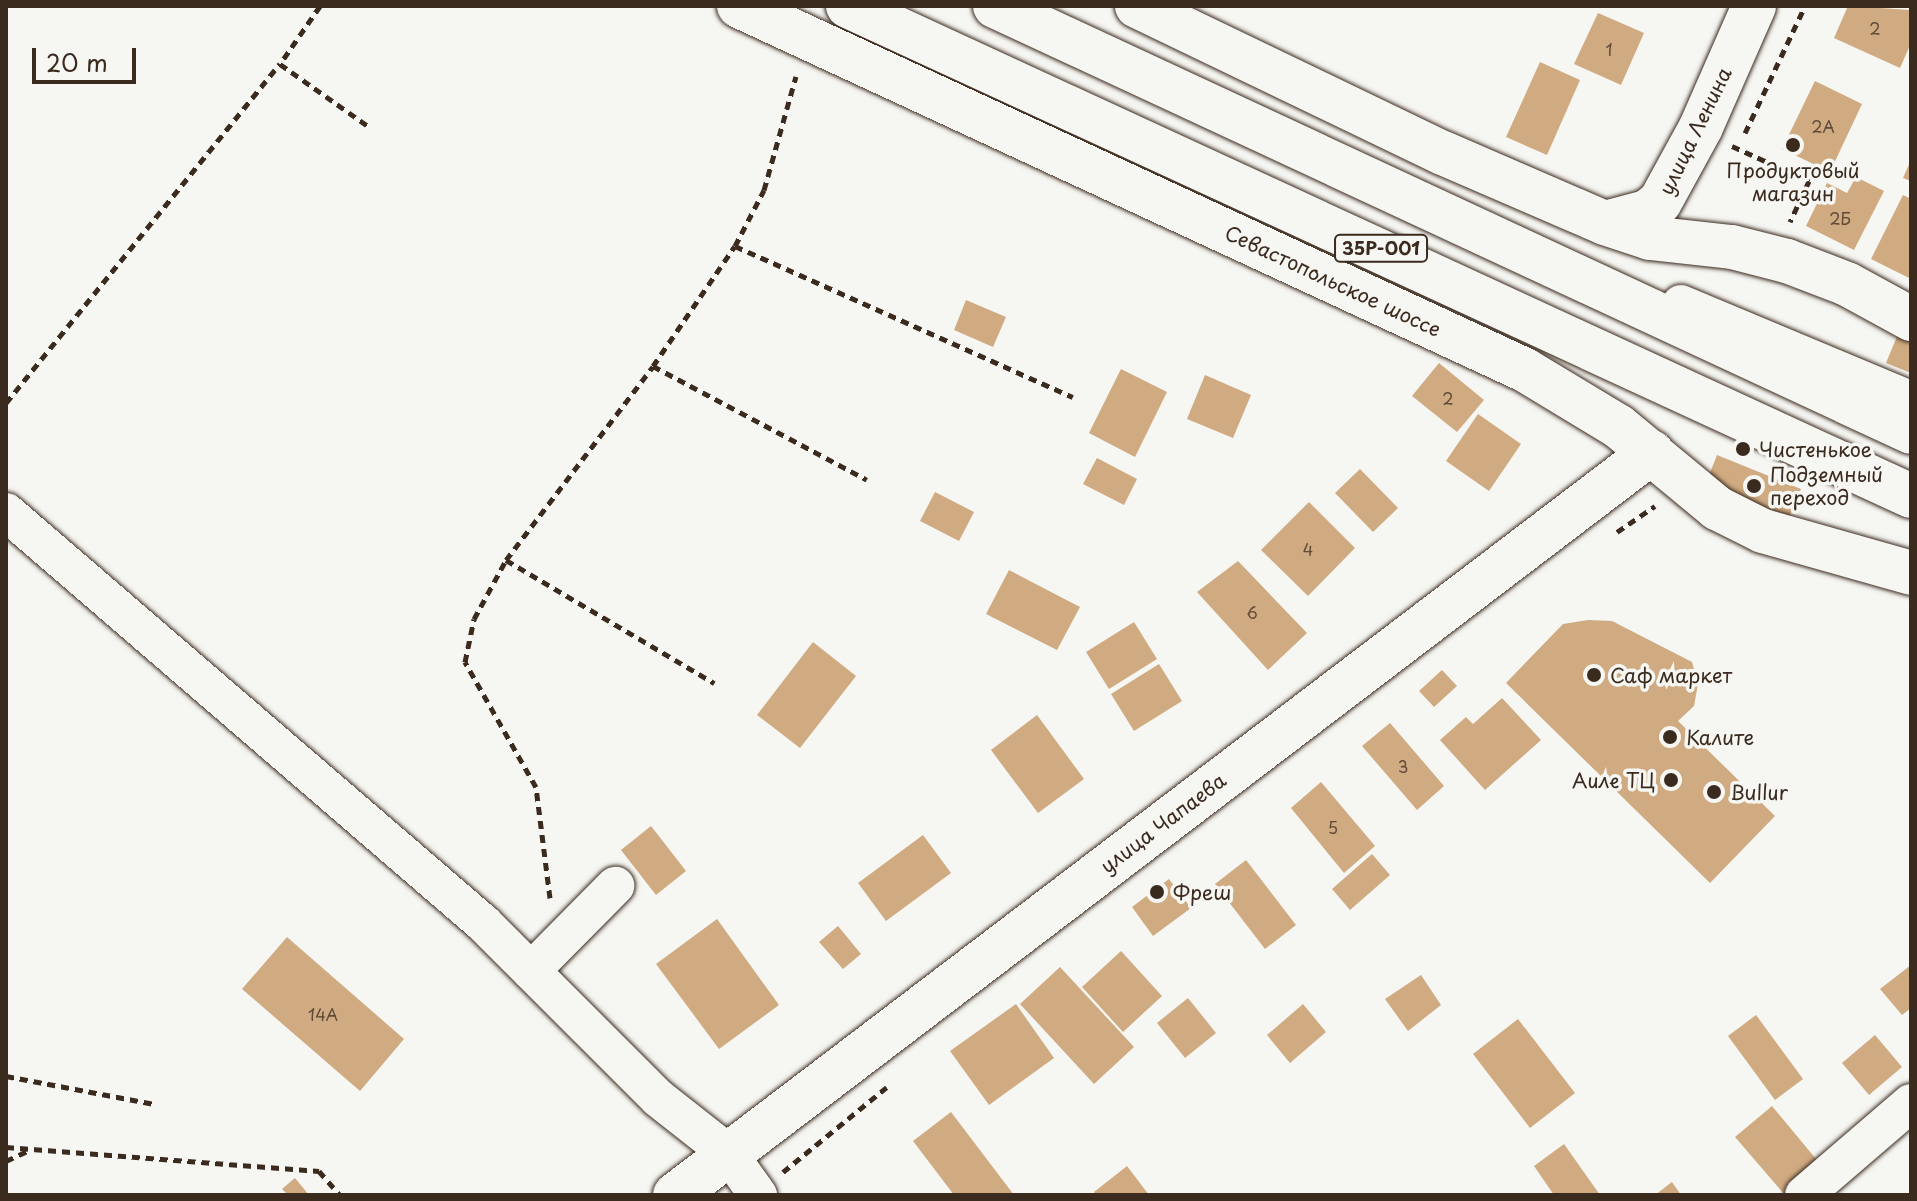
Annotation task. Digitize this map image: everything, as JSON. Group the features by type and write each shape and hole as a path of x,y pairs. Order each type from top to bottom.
{"main road":[{"name":"Севастопольское шоссе","path":"739,6 1525,370 1717,508 1763,531 1911,573"},
{"name":"35Р-001","path":"848,6 1470,289 1911,496"},
{"name":"35Р-001","path":"995,6 1911,432"},
{"path":"1137,6 1443,153 1605,223 1650,238 1732,247 1847,284 1911,319"},
{"name":"улица Ленина","path":"1605,223 1647,212 1660,202 1701,127 1754,6"},
{"path":"1650,238 1680,168"},
{"path":"1680,168 1688,199 1701,221 1732,247"},
{"name":"улица Чапаева","path":"675,1195 1649,458"}],"street":[{"path":"1486,233 1701,311 1911,400"},
{"path":"1470,289 1566,353 1911,514"},
{"path":"6,512 471,913 658,1098 728,1153 758,1195"},
{"path":"531,971 615,886"},
{"path":"1804,1195 1911,1103"}],"path":[{"path":"6,403 280,64 320,6"},
{"path":"1738,149 1805,6"},
{"path":"551,907 536,787 465,662 474,619 506,560 653,366 735,246 764,190 804,36"},
{"path":"280,64 368,126"},
{"path":"1701,127 1738,149 1809,181 1789,224 1802,232"},
{"path":"735,246 1073,397"},
{"path":"653,366 867,480"},
{"path":"506,560 714,683"},
{"path":"6,1076 154,1104"},
{"path":"6,1147 319,1171 340,1195"},
{"path":"6,1161 31,1149"}],"building":[{"path":"1848,6 1911,10 1911,43 1900,68 1834,38"},
{"path":"1598,13 1644,33 1621,85 1574,64"},
{"path":"1540,62 1580,80 1547,155 1506,137"},
{"path":"1815,81 1862,104 1830,172 1782,149"},
{"path":"1911,160 1911,181 1903,178"},
{"path":"1856,177 1884,191 1854,250 1806,226 1827,183 1847,193"},
{"path":"1903,195 1911,199 1911,279 1871,259"},
{"path":"966,300 1006,317 993,347 954,330"},
{"path":"1898,334 1911,339 1911,373 1886,363"},
{"path":"1439,363 1484,400 1457,432 1412,396"},
{"path":"1121,369 1167,392 1135,457 1089,433"},
{"path":"1205,375 1251,395 1233,438 1187,419"},
{"path":"1478,414 1521,444 1489,491 1446,461"},
{"name":"Подземный переход","path":"1717,455 1801,489 1789,517 1706,483"},
{"path":"1097,458 1137,479 1124,505 1083,484"},
{"path":"1360,469 1398,508 1373,532 1335,493"},
{"path":"935,492 974,512 959,541 920,521"},
{"path":"1309,502 1355,548 1308,596 1261,550"},
{"path":"1238,561 1307,633 1268,670 1197,592"},
{"path":"1009,570 1080,607 1057,650 986,614"},
{"name":"Аиле ТЦ","path":"1588,620 1612,621 1692,662 1698,684 1694,706 1678,721 1775,816 1710,883 1506,683 1563,624"},
{"path":"1134,622 1157,659 1109,689 1086,652"},
{"path":"813,642 856,676 800,748 757,715"},
{"path":"1159,664 1182,701 1134,731 1111,694"},
{"path":"1442,670 1457,686 1434,707 1419,691"},
{"path":"1502,698 1541,740 1485,790 1440,740 1466,717 1473,724"},
{"path":"1037,715 1084,779 1038,813 991,750"},
{"path":"1390,723 1444,786 1417,810 1362,746"},
{"path":"1321,782 1375,846 1344,873 1291,808"},
{"path":"651,826 686,871 656,895 621,850"},
{"path":"923,835 951,873 886,921 858,883"},
{"path":"1372,854 1390,875 1350,910 1332,889"},
{"path":"1246,860 1296,925 1265,949 1215,884"},
{"path":"1169,879 1191,908 1153,936 1132,907"},
{"path":"717,919 779,1005 719,1049 656,964"},
{"path":"838,926 861,954 843,969 819,942"},
{"path":"287,937 404,1039 360,1091 242,989"},
{"path":"1121,951 1162,996 1123,1032 1082,987"},
{"path":"1911,965 1911,1008 1902,1015 1880,989"},
{"path":"1060,967 1134,1047 1094,1084 1020,1004"},
{"path":"1421,975 1441,1005 1408,1031 1385,999"},
{"path":"1188,998 1216,1033 1185,1058 1157,1023"},
{"path":"1016,1004 1054,1058 989,1105 950,1051"},
{"path":"1303,1004 1326,1032 1290,1063 1267,1035"},
{"path":"1756,1015 1803,1079 1775,1100 1728,1036"},
{"path":"1518,1019 1575,1093 1530,1128 1473,1054"},
{"path":"1875,1035 1902,1067 1869,1095 1842,1063"},
{"path":"1772,1106 1821,1165 1785,1195 1735,1137"},
{"path":"951,1112 1014,1195 954,1195 913,1141"},
{"path":"1564,1144 1600,1195 1554,1195 1534,1166"},
{"path":"1127,1166 1149,1195 1096,1195 1094,1192"},
{"path":"295,1178 309,1195 288,1195 282,1189"},
{"path":"1672,1182 1681,1195 1655,1195"}],"place":[{"name":"Продуктовый магазин","path":"1793,145"},
{"name":"Чистенькое","path":"1743,449"},
{"name":"Подземный переход","path":"1754,486"},
{"name":"Саф маркет","path":"1594,675"},
{"name":"Калите","path":"1670,737"},
{"name":"Аиле ТЦ","path":"1671,780"},
{"name":"Bullur","path":"1714,792"},
{"name":"Фреш","path":"1157,892"}]}
